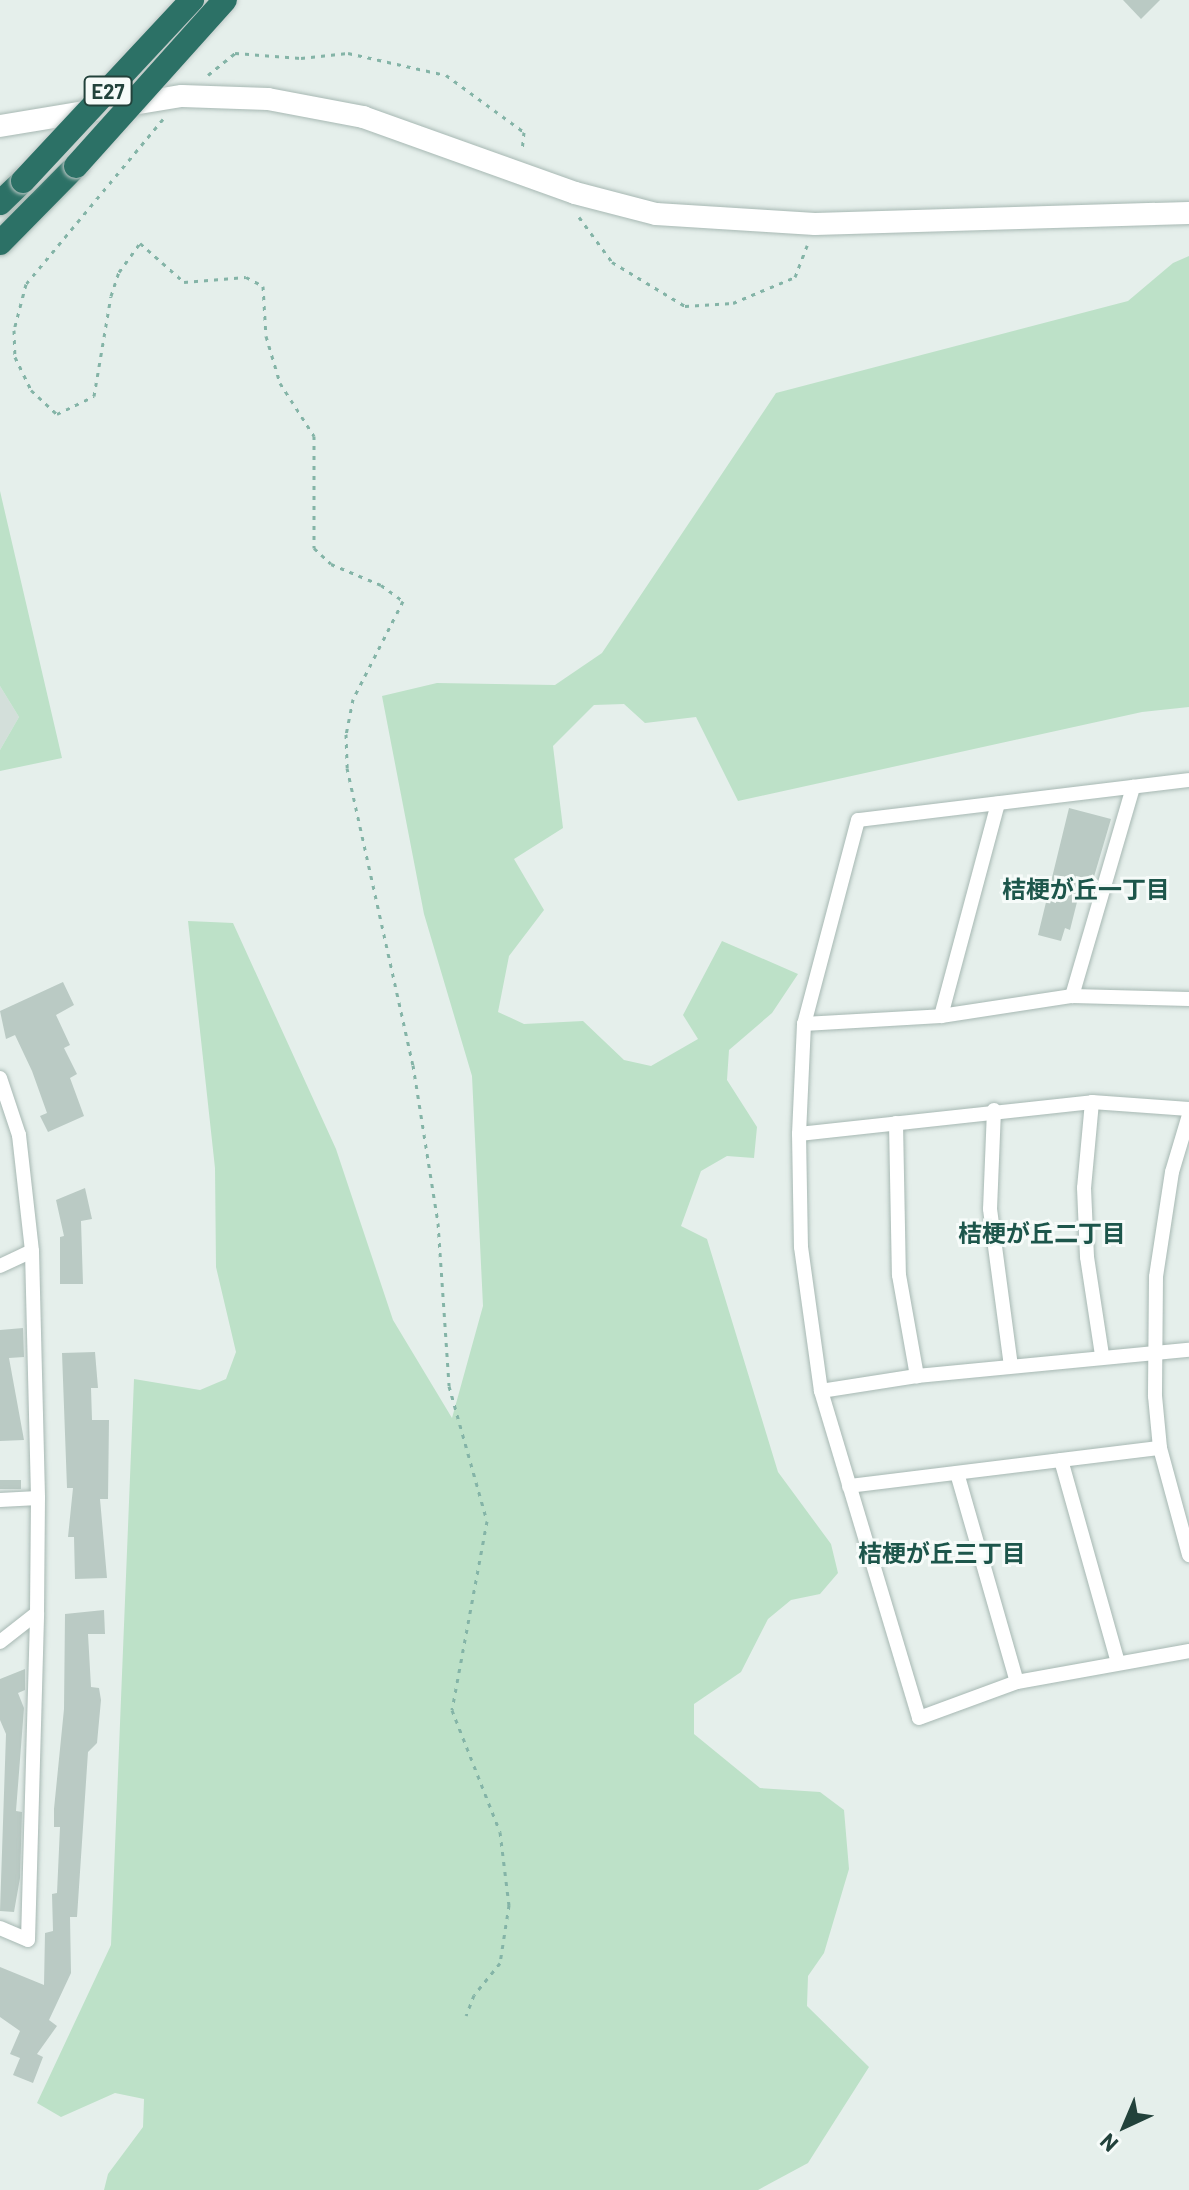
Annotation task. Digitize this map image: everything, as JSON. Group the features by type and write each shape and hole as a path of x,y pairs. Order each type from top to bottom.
{"highway":[{"name":"E27","path":"0,203 192,0"},
{"name":"E27","path":"0,243 76,166 225,0"}],"street":[{"path":"0,126 182,96 268,99 363,117 575,193 656,214 815,224 1189,213"},
{"path":"1189,780 858,820 804,1024 799,1134 801,1247 821,1391 919,1718 1017,1682 1189,1651"},
{"path":"1072,996 1133,787"},
{"path":"941,1016 998,803"},
{"path":"804,1024 941,1016 1072,996 1189,999"},
{"path":"0,1078 19,1135 32,1251 38,1498 28,1940 0,1928"},
{"path":"799,1134 994,1110 1092,1102 1189,1109"},
{"path":"1092,1102 1085,1216 1102,1355"},
{"path":"994,1110 991,1224 1011,1366"},
{"path":"1189,1115 1164,1214 1156,1277 1160,1448 1189,1555"},
{"path":"896,1123 899,1275 917,1376"},
{"path":"0,1266 32,1251"},
{"path":"821,1391 917,1376 1102,1355 1157,1349 1189,1350"},
{"path":"849,1486 1160,1448"},
{"path":"1061,1460 1118,1663"},
{"path":"957,1473 1017,1682"},
{"path":"0,1500 38,1498"},
{"path":"0,1642 37,1613"}],"path":[{"path":"466,2016 474,1995 500,1963 509,1905 500,1832 452,1710 487,1521 449,1386 438,1223 413,1065 347,757 353,699 403,601 381,585 331,564 314,548 314,436 280,383 266,336 263,286 246,277 184,282 140,243 119,272 111,296 94,396 57,414 31,390 15,357 14,330 26,284 182,96 235,53 301,58 348,53 446,75 524,132 519,174"},
{"path":"575,193 580,223 612,262 685,306 710,308 733,303 795,277 815,224"}],"shaded area":[{"path":"0,686 19,717 0,750"}],"green space":[{"path":"1189,256 1189,707 1142,712 738,801 696,717 645,723 624,704 594,705 553,746 563,828 514,859 544,910 509,956 498,1012 524,1024 583,1021 624,1060 651,1066 698,1039 683,1015 722,941 798,974 772,1013 729,1050 727,1080 757,1127 754,1158 727,1156 701,1171 681,1226 707,1239 778,1472 831,1544 838,1573 820,1594 791,1600 768,1619 741,1672 694,1704 694,1734 760,1788 820,1792 844,1810 849,1869 824,1953 808,1976 807,2006 869,2067 808,2163 758,2190 104,2190 108,2174 143,2127 144,2099 115,2093 61,2117 37,2103 111,1945 134,1379 200,1390 226,1379 236,1352 216,1267 215,1168 188,921 233,923 336,1149 393,1320 452,1418 483,1306 472,1076 424,914 382,696 437,683 555,685 602,653 776,393 1128,301 1173,263"},
{"path":"0,491 62,758 0,771 0,750 19,717 0,686"}],"building":[{"path":"1123,0 1160,0 1141,19"},
{"path":"1069,808 1111,819 1093,880 1083,878 1070,930 1065,928 1061,941 1038,935"},
{"path":"63,982 74,1005 56,1015 70,1045 64,1048 77,1074 70,1078 84,1116 48,1132 40,1116 47,1113 32,1071 15,1035 6,1039 0,1011"},
{"path":"85,1188 92,1219 81,1221 83,1284 60,1284 60,1237 64,1236 56,1200"},
{"path":"23,1328 24,1357 9,1358 24,1440 0,1441 0,1330"},
{"path":"95,1352 98,1388 91,1388 92,1420 109,1420 108,1499 100,1499 107,1578 75,1579 74,1537 68,1537 73,1488 67,1488 62,1353"},
{"path":"0,1480 21,1480 21,1489 0,1489"},
{"path":"104,1610 105,1634 88,1634 91,1687 99,1688 101,1700 97,1743 88,1752 77,1917 70,1917 71,1973 49,2020 57,2026 37,2054 43,2057 33,2083 13,2075 20,2058 10,2054 20,2031 0,2017 0,1967 44,1985 45,1933 53,1931 52,1894 57,1893 60,1827 54,1827 54,1809 64,1709 65,1614"},
{"path":"25,1669 25,1690 18,1693 24,1708 16,1811 22,1812 20,1878 14,1912 0,1911 6,1734 0,1720 0,1679"}],"district":[{"name":"桔梗が丘一丁目","path":"1086,889"},
{"name":"桔梗が丘二丁目","path":"1042,1233"},
{"name":"桔梗が丘三丁目","path":"942,1553"}]}
